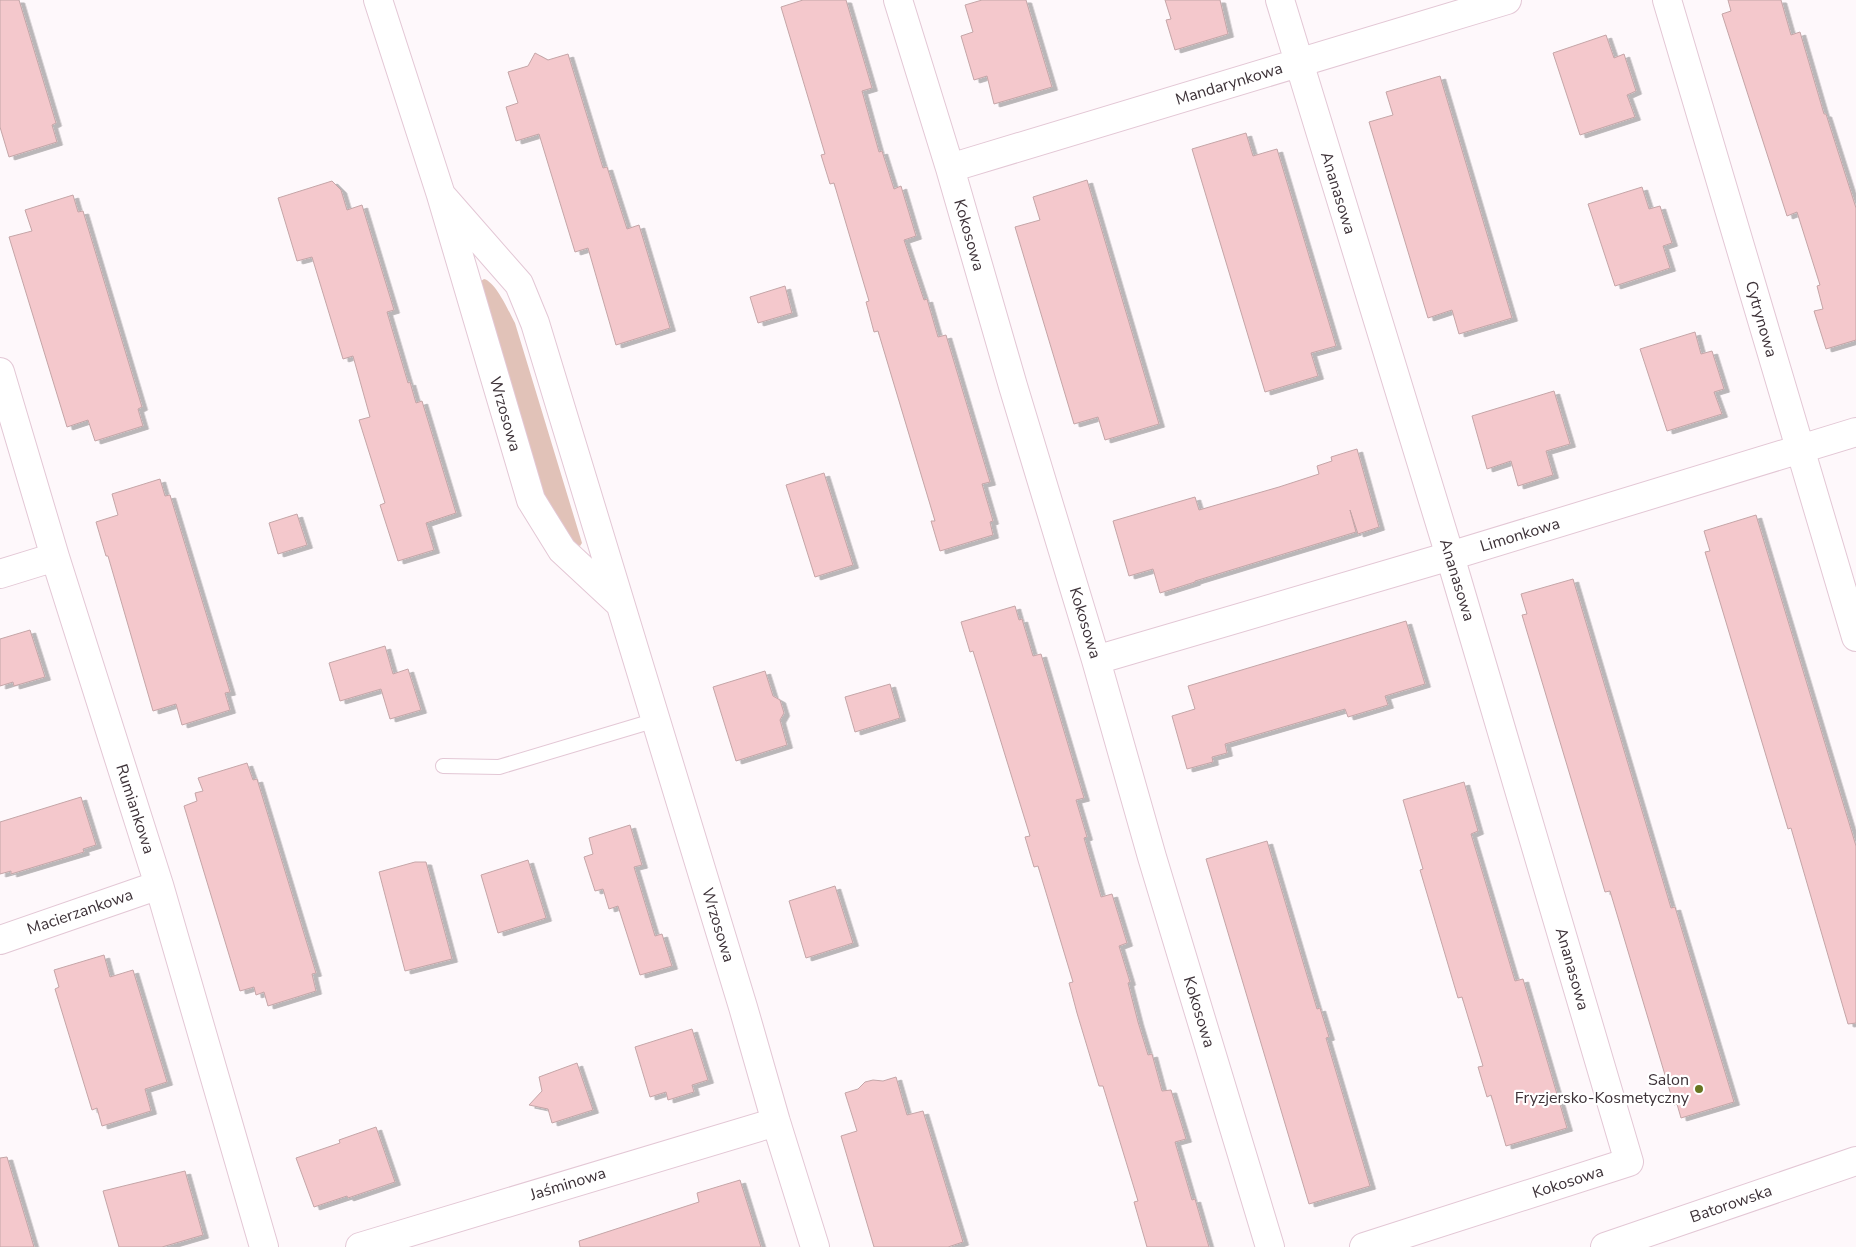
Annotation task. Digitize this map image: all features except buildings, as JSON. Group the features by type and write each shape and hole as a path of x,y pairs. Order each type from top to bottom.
{"street":[{"name":"Wrzosowa","path":"378,0 441,195 531,500 562,550 620,604"},
{"name":"Kokosowa","path":"898,0 950,168 1013,386 1096,660 1152,857 1270,1247"},
{"name":"Ananasowa","path":"1280,0 1450,556 1629,1162"},
{"name":"Mandarynkowa","path":"950,168 1508,0"},
{"name":"Cytrynowa","path":"1667,0 1856,637"},
{"name":"Wrzosowa","path":"441,195 519,284 535,323 815,1247"},
{"name":"Rumiankowa","path":"0,372 55,557 159,885 264,1247"},
{"name":"Limonkowa","path":"1096,660 1450,556 1856,432"},
{"path":"0,574 55,557"},
{"name":"Macierzankowa","path":"0,940 159,885"},
{"name":"Jaśminowa","path":"360,1247 776,1122"},
{"name":"Batorowska","path":"1605,1247 1856,1161"},
{"name":"Kokosowa","path":"1364,1247 1629,1162"}],"lane":[{"path":"443,766 499,767 656,720"}],"shaded area":[{"path":"484,279 489,281 498,291 515,323 582,543 580,546 575,543 552,514 545,500 479,285"}],"place":[{"name":"Salon Fryzjersko-Kosmetyczny","path":"1699,1089"}]}
